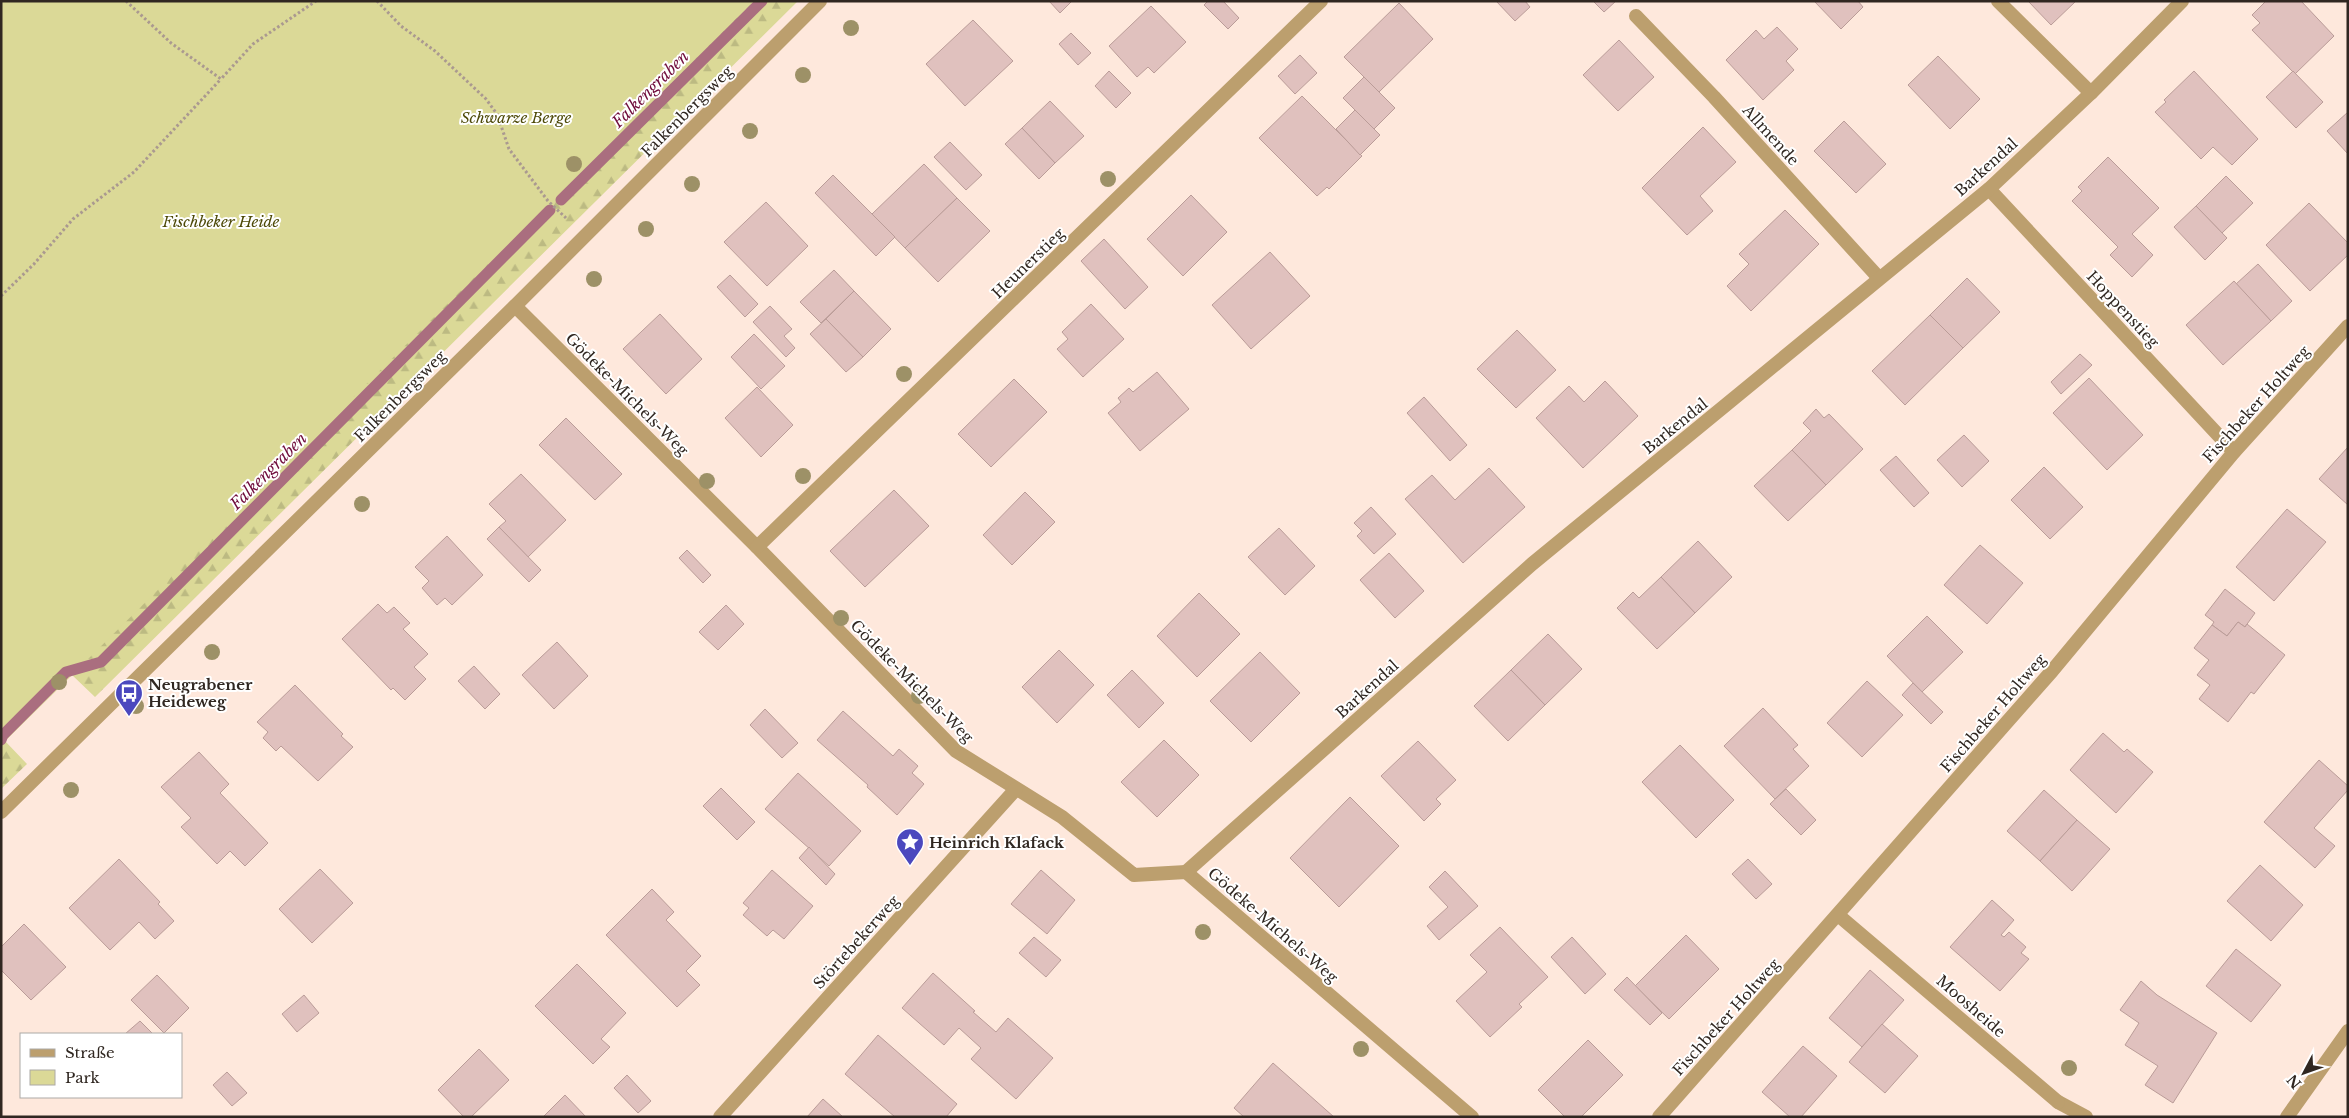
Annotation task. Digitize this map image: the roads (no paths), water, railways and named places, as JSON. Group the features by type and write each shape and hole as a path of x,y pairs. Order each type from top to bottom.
{"street":[{"name":"Falkenbergsweg","path":"1,812 515,306 820,1"},
{"name":"Heunerstieg","path":"757,547 1321,1"},
{"path":"1998,1 2091,93"},
{"name":"Barkendal","path":"1186,872 1532,564 1989,189 2091,93 2182,1"},
{"name":"Allmende","path":"1636,16 1714,97 1879,278"},
{"name":"Hoppenstieg","path":"1989,189 2234,452"},
{"name":"Gödeke-Michels-Weg","path":"515,306 757,547 956,751 1062,817 1134,875 1186,872 1472,1117"},
{"name":"Fischbeker Holtweg","path":"1659,1117 2052,671 2234,452 2348,326"},
{"name":"Störtebekerweg","path":"720,1117 1016,789"},
{"name":"Moosheide","path":"1838,915 2058,1102 2086,1117"},
{"path":"2287,1117 2348,1031"}],"waterway":[{"name":"Falkengraben","path":"561,200 762,1"},
{"name":"Falkengraben","path":"1,740 3,735 66,672 101,662 550,210"}],"place":[{"name":"Neugrabener Heideweg","path":"129,717"},
{"name":"Heinrich Klafack","path":"910,866"}],"park label":[{"name":"Schwarze Berge","path":"516,117"},
{"name":"Fischbeker Heide","path":"221,221"}]}
